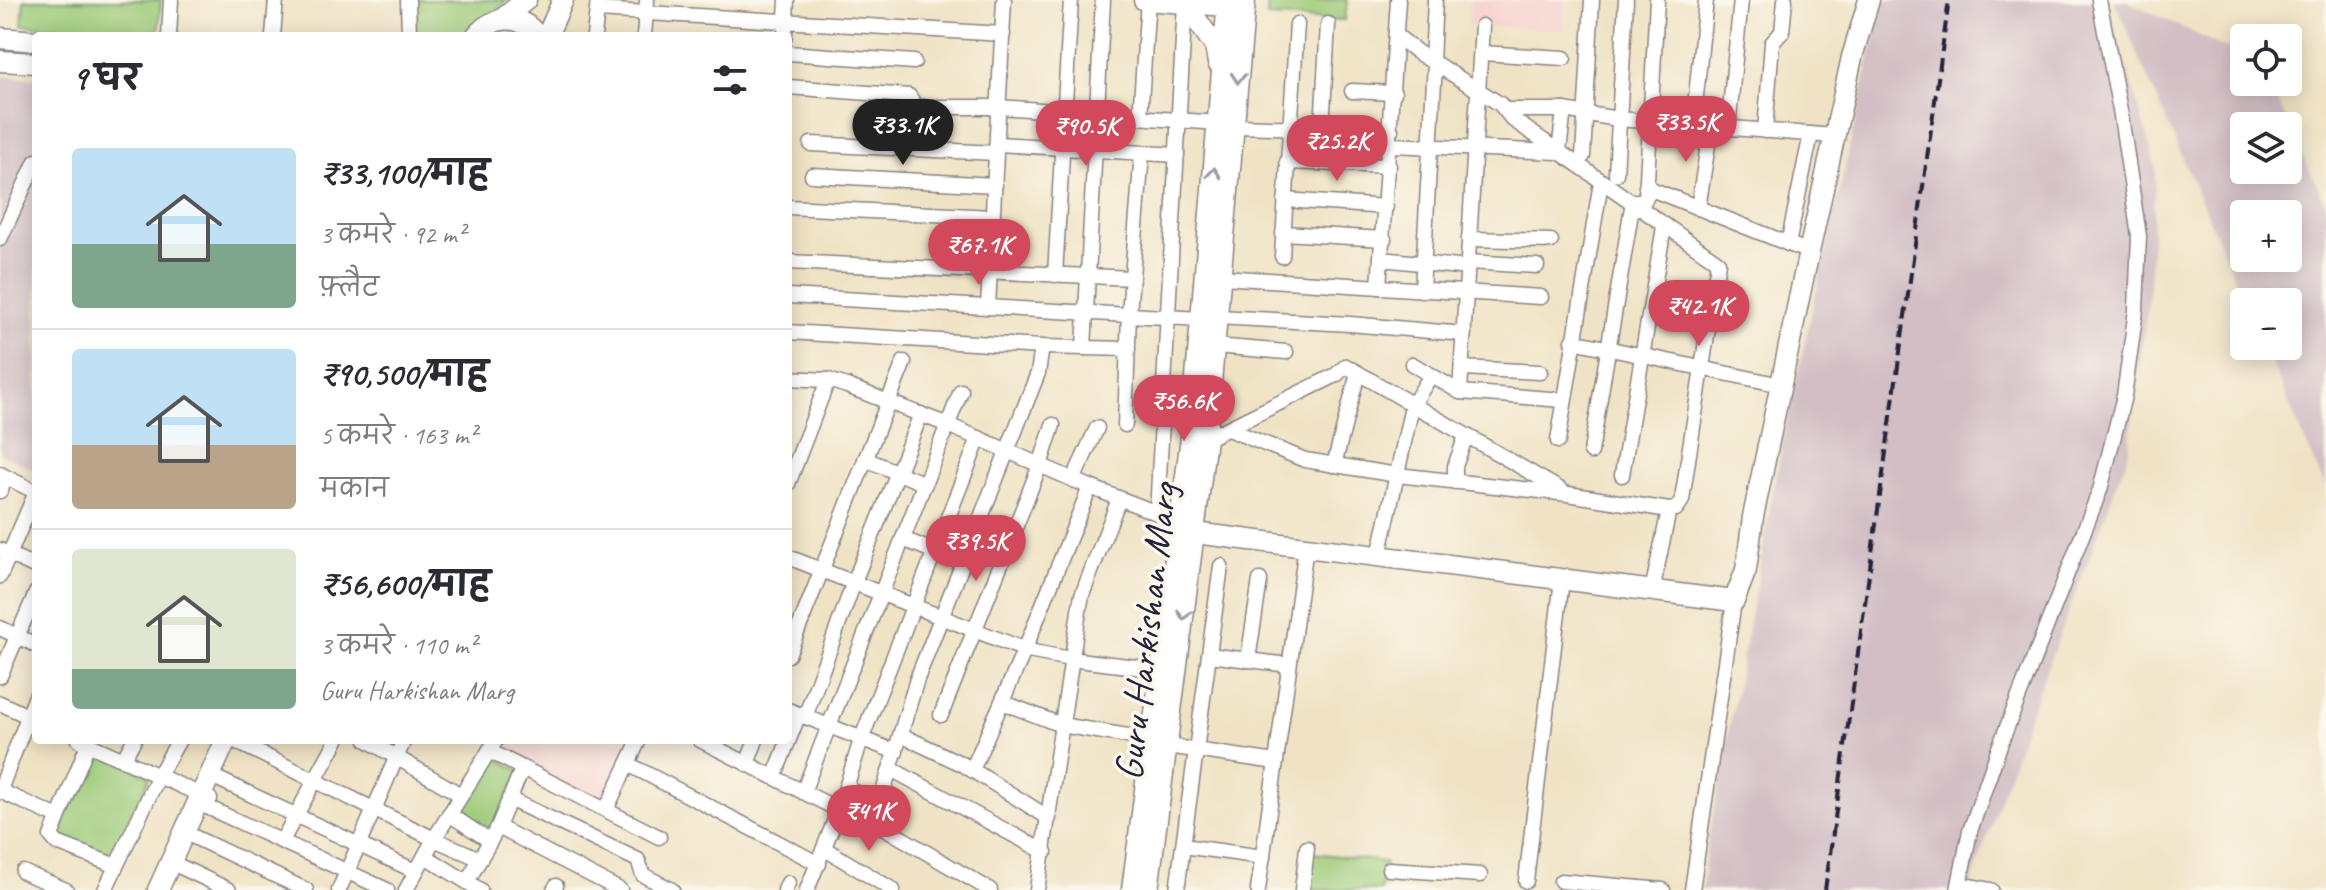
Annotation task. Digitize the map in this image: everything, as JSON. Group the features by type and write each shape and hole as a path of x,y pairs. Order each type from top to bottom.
{"main road":[{"path":"479,32 526,0"},
{"path":"549,32 563,0"},
{"path":"1146,0 1236,3"},
{"path":"1187,533 1734,601 1746,570 1753,517 1834,136 1869,0"},
{"path":"1185,3 1215,46 1222,79"},
{"name":"Guru Harkishan Marg","path":"1132,890 1160,743 1161,670 1206,439 1215,346 1209,318 1221,277 1226,124 1222,79 1236,3"},
{"name":"Guru Harkishan Marg","path":"1148,890 1160,743 1187,533 1191,437 1209,318 1236,3"},
{"path":"502,19 525,23 533,32"},
{"path":"0,38 32,41"},
{"path":"0,61 32,63"},
{"path":"171,890 206,800 220,780 233,744"},
{"path":"158,890 233,744"}],"street":[{"path":"169,32 171,0"},
{"path":"273,32 276,0"},
{"path":"408,0 409,32"},
{"path":"785,29 787,0"},
{"path":"988,307 1004,0"},
{"path":"1055,275 1071,0"},
{"path":"1084,348 1103,0"},
{"path":"1140,117 1146,0"},
{"path":"1379,287 1398,0"},
{"path":"1422,290 1431,147 1435,0"},
{"path":"1583,156 1592,0"},
{"path":"1616,174 1626,0"},
{"path":"1633,206 1645,200 1657,0"},
{"path":"1693,125 1706,0"},
{"path":"1728,128 1741,0"},
{"path":"1765,131 1772,43 1782,32 1785,0"},
{"path":"1991,890 1959,887 1970,831 2010,717 2100,490 2124,396 2136,310 2139,236 2099,0"},
{"path":"1157,513 1185,3"},
{"path":"595,32 598,5 647,7 785,29 1003,34"},
{"path":"644,32 647,7"},
{"path":"1282,256 1297,24"},
{"path":"1322,128 1328,24"},
{"path":"1460,392 1482,26"},
{"path":"1228,429 1305,460 1397,475 1568,494 1669,510 1676,509 1682,500 1718,262 1633,206 1512,119 1506,110 1397,36"},
{"path":"792,53 914,62"},
{"path":"1481,53 1564,58"},
{"path":"792,87 909,96 916,107 999,107 1226,124 1391,130"},
{"path":"1352,91 1394,93"},
{"path":"1506,110 1564,110 1618,119 1834,136"},
{"path":"1559,151 1564,110"},
{"path":"1698,208 1711,126"},
{"path":"1788,244 1811,134"},
{"path":"811,144 1061,148 1177,155"},
{"path":"1390,145 1559,151"},
{"path":"1125,425 1129,314 1142,153"},
{"path":"1287,162 1389,166"},
{"path":"0,239 32,170"},
{"path":"812,175 995,185"},
{"path":"1558,441 1601,182"},
{"path":"1646,187 1809,252"},
{"path":"1285,200 1386,207"},
{"path":"1591,452 1633,206"},
{"path":"792,207 993,217"},
{"path":"1622,475 1664,227"},
{"path":"1283,233 1384,239"},
{"path":"1469,239 1551,241"},
{"path":"1382,259 1424,264 1537,266"},
{"path":"792,262 1132,278"},
{"path":"1221,277 1541,297"},
{"path":"792,296 1350,324 1464,334"},
{"path":"792,332 1128,349"},
{"path":"1573,341 1781,385"},
{"path":"1215,346 1286,352"},
{"path":"990,890 878,824 875,819 917,679 1038,373 1042,347"},
{"path":"792,644 904,362"},
{"path":"1412,364 1460,392 1563,400"},
{"path":"1206,439 1336,375 1346,366 1568,494"},
{"path":"1462,368 1540,372"},
{"path":"1334,465 1358,373"},
{"path":"1379,556 1412,406 1431,375"},
{"path":"792,378 828,380 921,414 1157,513 1187,533"},
{"path":"792,474 828,380"},
{"path":"803,792 961,391"},
{"path":"896,752 797,714 921,414"},
{"path":"941,715 1053,425"},
{"path":"1073,480 1097,428"},
{"path":"1455,482 1455,466 1466,436"},
{"path":"807,890 825,849 861,740 912,605 979,438"},
{"path":"865,459 925,484"},
{"path":"1,484 32,491"},
{"path":"972,770 1090,487"},
{"path":"1037,890 1082,595 1119,499"},
{"path":"0,576 5,552 32,500"},
{"path":"1652,591 1669,510"},
{"path":"903,539 933,551"},
{"path":"1258,890 1306,547"},
{"path":"5,552 32,565"},
{"path":"792,558 1025,649 1070,659 1161,670"},
{"path":"1177,890 1221,566"},
{"path":"1526,881 1562,579"},
{"path":"1248,660 1260,580"},
{"path":"1692,890 1734,601"},
{"path":"0,676 32,603"},
{"path":"0,628 32,643"},
{"path":"1209,655 1289,665"},
{"path":"1002,702 1061,725 1196,751 1276,762"},
{"path":"0,703 32,718 0,790 58,817"},
{"path":"901,735 943,753 1049,818"},
{"path":"90,744 51,836 53,840 116,866"},
{"path":"92,744 159,775 282,841 387,890"},
{"path":"123,760 132,744"},
{"path":"105,890 177,744"},
{"path":"240,744 480,859"},
{"path":"282,841 335,744"},
{"path":"374,744 461,795"},
{"path":"339,890 402,744"},
{"path":"606,810 637,744"},
{"path":"708,744 839,810"},
{"path":"747,764 754,744"},
{"path":"774,777 786,744"},
{"path":"406,890 449,814 493,746 522,769 659,837"},
{"path":"628,764 819,864"},
{"path":"425,856 474,886 480,859 498,827 522,769"},
{"path":"891,769 1045,852"},
{"path":"220,780 415,871"},
{"path":"846,789 880,800"},
{"path":"509,799 638,860 643,875 672,890"},
{"path":"449,814 490,841"},
{"path":"498,827 620,890"},
{"path":"194,837 306,890"},
{"path":"1183,846 1263,857"},
{"path":"1302,890 1307,848"},
{"path":"825,849 893,890"},
{"path":"181,867 229,890"},
{"path":"1389,869 1480,875"},
{"path":"23,872 66,890"},
{"path":"1561,881 1663,890"}],"shaded area":[{"path":"1469,0 1566,0 1564,30 1468,25"},
{"path":"1883,0 2107,0 2156,168 2148,303 2128,455 2030,713 1969,890 1702,890 1707,847 1786,425"},
{"path":"2114,0 2125,0 2230,50 2230,96 2275,96 2283,112 2230,112 2230,184 2302,184 2302,153 2326,205 2326,489 2270,360 2302,360 2302,288 2239,288 2232,272 2302,272 2302,200 2230,200 2230,267"},
{"path":"0,76 32,78 32,469 0,453"},
{"path":"503,744 631,744 604,805 498,752"}],"green space":[{"path":"24,0 161,0 158,32 22,25"},
{"path":"414,0 507,0 476,32 412,32"},
{"path":"1268,0 1347,0 1345,20 1267,17"},
{"path":"92,750 150,776 114,861 55,836"},
{"path":"489,754 520,771 489,837 452,812"},
{"path":"1306,852 1385,862 1381,890 1301,890"}],"railway":[{"path":"1825,890 1949,0"}]}
